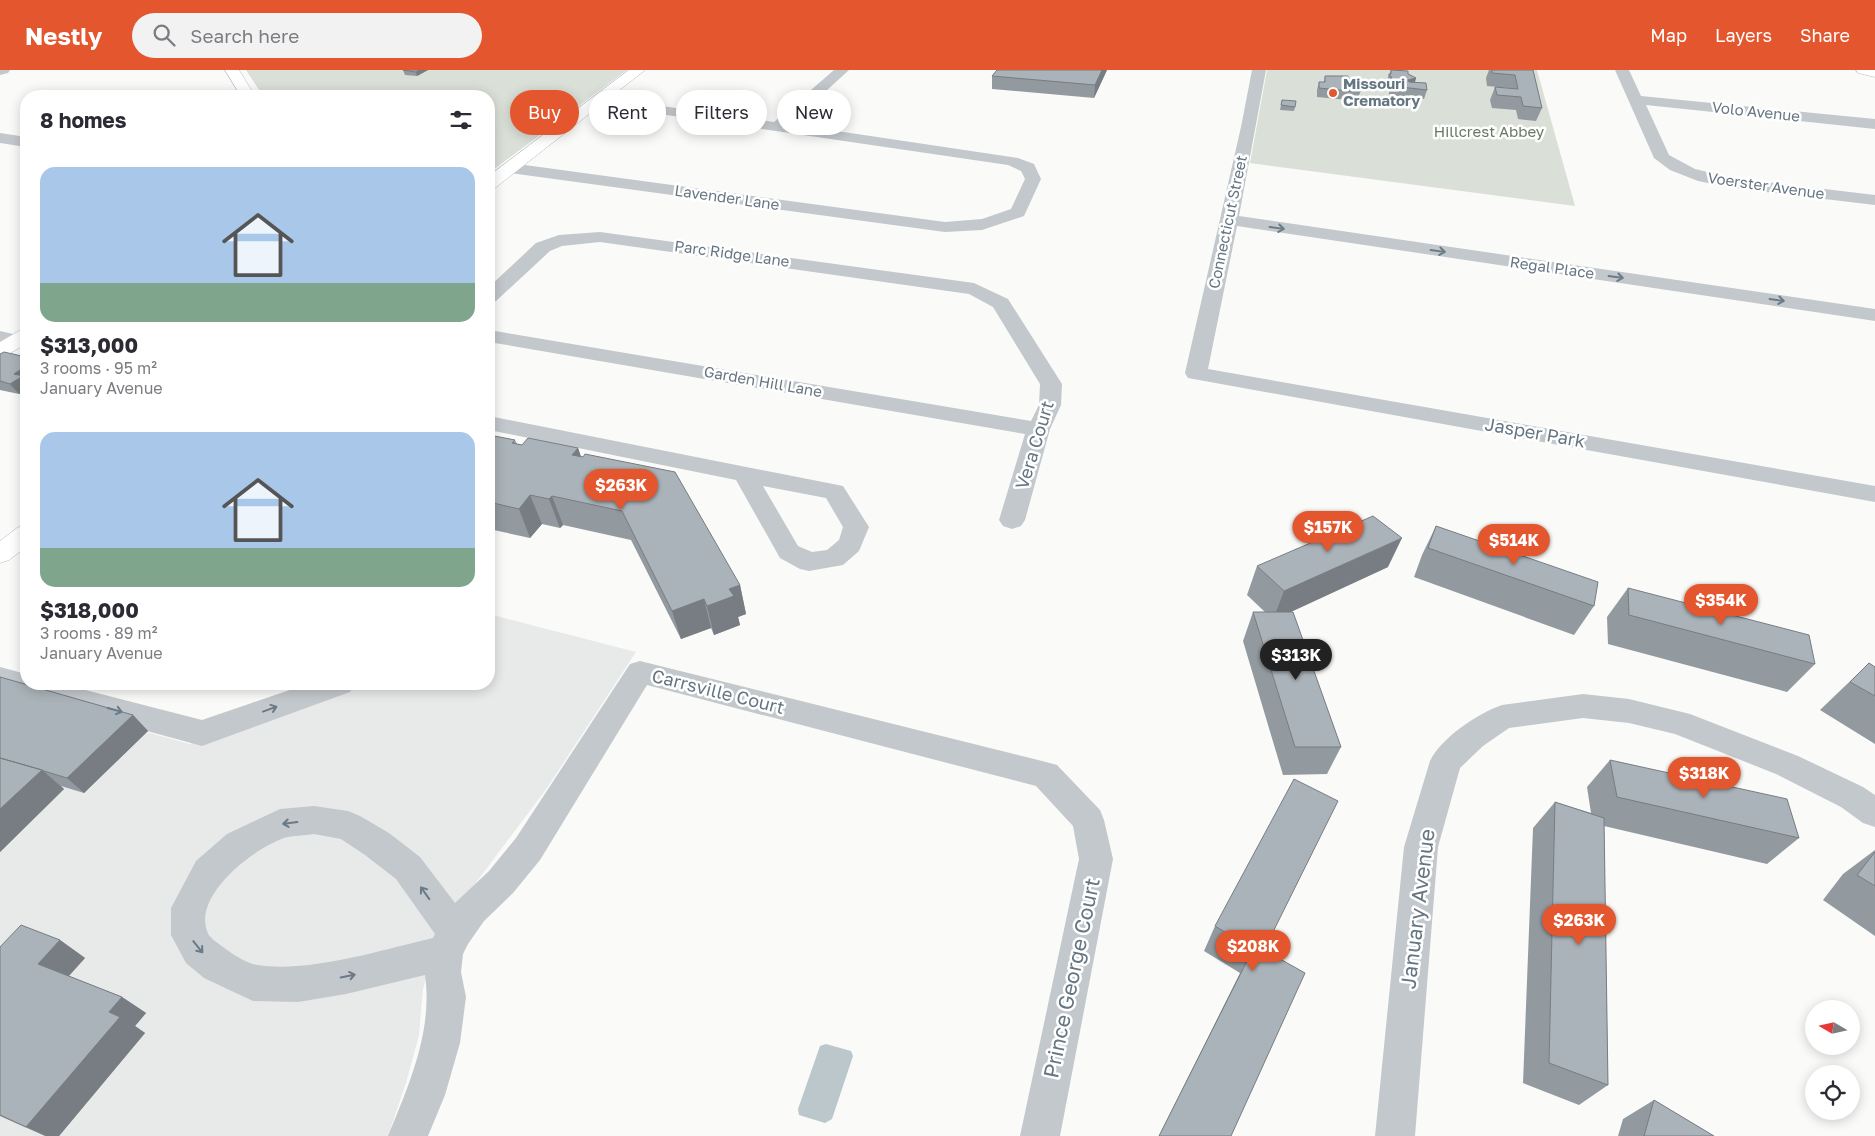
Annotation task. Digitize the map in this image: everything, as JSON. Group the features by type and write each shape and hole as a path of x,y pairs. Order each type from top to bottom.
{"main road":[{"path":"232,70 244,90"},
{"path":"612,90 638,70"},
{"path":"1863,70 1875,72"},
{"path":"495,179 589,108"},
{"path":"0,554 20,539"}],"street":[{"path":"0,71 4,70"},
{"path":"820,90 842,70"},
{"name":"Connecticut Street","path":"1196,373 1259,70"},
{"path":"1622,70 1636,100"},
{"name":"Volo Avenue","path":"1636,100 1875,124"},
{"name":"Voerster Avenue","path":"1636,100 1662,158 1691,174 1711,180 1875,200"},
{"path":"666,110 777,126"},
{"name":"Lavender Lane","path":"510,168 944,228 972,228 996,222 1018,212 1032,179 1028,168 1012,161 840,135"},
{"path":"0,138 20,141"},
{"name":"Regal Place","path":"1229,220 1875,314"},
{"name":"Parc Ridge Lane","path":"495,291 543,247 559,240 600,237 974,289 992,298"},
{"name":"Vera Court","path":"992,298 1002,304 1051,384 1050,405 1038,429 1012,520"},
{"name":"Garden Hill Lane","path":"495,337 1038,429"},
{"name":"Jasper Park","path":"1196,373 1875,494"},
{"path":"495,424 745,475"},
{"name":"Carrsville Court","path":"450,942 472,910 501,882 528,849 640,672 1046,775 1088,820"},
{"path":"0,679 20,684"},
{"path":"41,690 202,733 323,690"},
{"name":"January Avenue","path":"1395,1136 1421,847 1446,761 1472,737 1502,717 1582,706 1630,711 1679,723 1787,765 1852,797 1875,812"},
{"path":"408,1136 425,1095 441,1043 447,997 443,972 450,942 408,868 377,844 348,826 314,820 280,824 239,845 208,872 188,908 189,935 199,950 217,964 253,983 307,983 346,976 450,942"},
{"name":"Prince George Court","path":"1040,1136 1096,859 1088,820"}],"shaded area":[{"path":"495,616 636,652 547,788 460,904 436,945 423,989 419,1035 406,1083 388,1136 0,1136 0,692 190,744 341,690 495,690"},
{"path":"826,1044 851,1051 853,1056 832,1119 825,1123 799,1115 798,1109 820,1046"}],"green space":[{"path":"246,70 627,70 600,90 589,90 589,98 579,106 579,90 510,90 510,135 540,135 495,169 495,90 259,90"},
{"name":"Hillcrest Abbey","path":"1267,70 1537,70 1575,206 1250,163"}],"building":[{"path":"403,70 419,70 416,72"},
{"path":"997,70 1102,70 1095,85 992,76"},
{"path":"1391,70 1408,71 1408,74 1416,78 1408,80 1409,82 1426,83 1427,90 1392,86 1391,76 1389,76"},
{"path":"1492,70 1533,70 1542,108 1523,106 1521,97 1497,95 1495,87 1518,89 1515,75 1492,73"},
{"path":"1325,76 1348,76 1348,78 1352,79 1353,85 1360,86 1360,92 1319,88 1319,82 1325,82"},
{"path":"1282,100 1296,101 1295,107 1281,105"},
{"path":"4,352 20,356 20,370 14,374 20,375 20,378 10,384 0,381 0,354"},
{"path":"495,436 515,440 512,443 522,445 528,438 578,448 572,455 583,457 585,454 675,472 740,585 729,589 734,596 707,606 704,599 672,611 622,511 552,496 549,499 530,495 519,509 495,503"},
{"path":"1373,516 1402,538 1284,591 1257,566"},
{"path":"1436,526 1598,582 1594,606 1428,548"},
{"path":"1628,588 1809,635 1815,664 1629,615"},
{"path":"1253,612 1293,612 1341,747 1295,747"},
{"path":"1869,663 1875,667 1875,696 1850,682"},
{"path":"0,677 20,683 20,690 46,690 133,715 67,778 0,758"},
{"path":"0,758 42,770 0,809"},
{"path":"1610,760 1787,799 1799,838 1617,797"},
{"path":"1294,779 1338,801 1264,950 1305,973 1231,1136 1159,1136 1253,949 1215,926"},
{"path":"1555,802 1604,818 1608,1085 1549,1063"},
{"path":"1875,852 1875,886 1857,875"},
{"path":"21,925 60,940 38,964 122,997 109,1012 120,1017 26,1127 0,1115 0,947"},
{"path":"1654,1100 1714,1136 1644,1136"}],"place":[{"name":"Missouri Crematory","path":"1333,93"}]}
